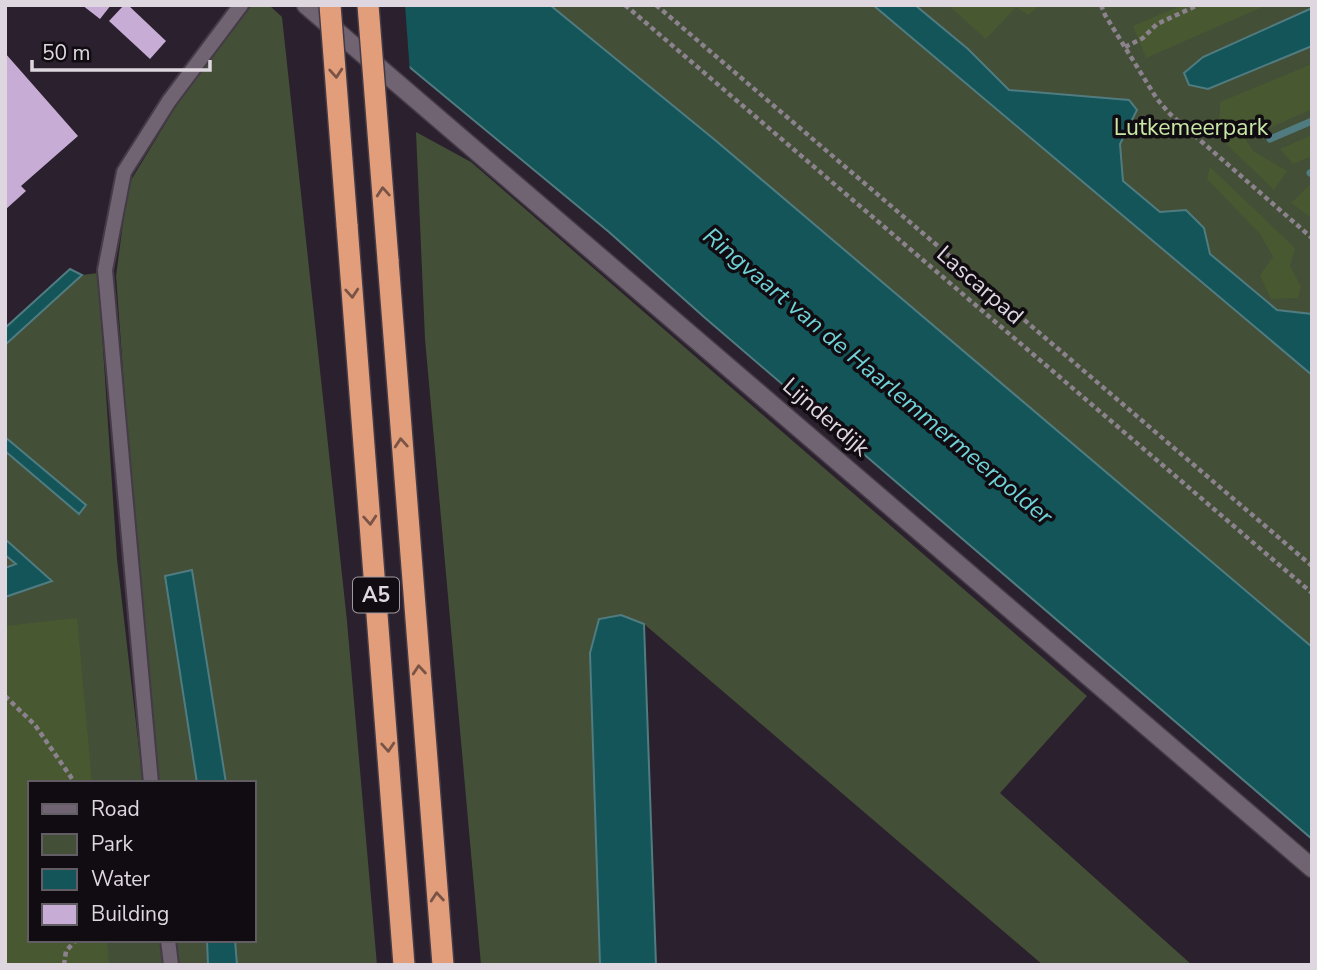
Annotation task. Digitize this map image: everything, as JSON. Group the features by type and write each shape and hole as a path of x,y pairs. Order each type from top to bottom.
{"highway":[{"name":"A5","path":"330,5 404,965"},
{"name":"A5","path":"368,5 443,965"}],"street":[{"name":"Lijnderdijk","path":"306,5 1312,868"}],"lane":[{"path":"151,781 105,270 124,172 169,101 241,5"},
{"path":"168,942 171,965"}],"path":[{"name":"Lascarpad","path":"625,5 1312,593"},
{"path":"656,5 1312,566"},
{"path":"1101,5 1157,99 1170,114 1312,238"},
{"path":"1125,47 1143,38 1157,24 1198,5"},
{"path":"5,696 35,725 74,781"},
{"path":"64,965 66,951 74,942"}],"green space":[{"path":"252,5 269,5 282,17 347,621 377,965 237,965 235,942 256,942 256,781 224,781 165,576 197,781 159,781 137,563 116,276 128,185 182,96"},
{"name":"Lutkemeerpark","path":"550,5 873,5 883,13 875,5 1312,5 1312,647 715,140"},
{"path":"416,132 471,162 1087,696 1000,793 1192,965 1043,965 644,624 621,615 590,653 600,965 481,965 425,339"},
{"path":"98,273 117,559 143,781 28,781 28,942 161,942 164,965 5,965 5,345 82,275"},
{"path":"176,942 207,942 208,965 179,965"}],"shaded area":[{"path":"948,5 1034,5 1037,8 1028,15 1016,7 986,39"},
{"path":"1182,5 1267,5 1146,58 1133,26"},
{"path":"1312,64 1312,109 1258,133 1242,133 1253,151 1287,171 1274,190 1219,137 1220,102"},
{"path":"1312,135 1312,156 1293,164 1280,149"},
{"path":"1210,167 1295,248 1290,266 1301,286 1298,298 1271,299 1260,275 1273,257 1260,234 1207,179"},
{"path":"1312,183 1312,218 1291,203"},
{"path":"77,618 92,781 28,781 28,942 107,942 109,965 5,965 5,626"}],"water":[{"name":"Ringvaart van de Haarlemmermeerpolder","path":"338,5 550,5 715,140 1312,647 1312,839 704,317 609,232"},
{"path":"873,5 915,5 968,49 1009,90 1129,100 1137,110 1120,144 1123,181 1160,212 1186,210 1204,228 1210,254 1277,310 1312,314 1312,375"},
{"path":"1312,8 1312,46 1208,89 1189,85 1184,73 1203,57"},
{"path":"70,269 82,275 5,345 5,328"},
{"path":"5,437 86,505 79,514 5,451"},
{"path":"5,539 52,581 5,597 5,568 16,564 5,555"},
{"path":"192,570 226,781 197,781 165,576"},
{"path":"621,615 644,624 656,965 600,965 590,653 599,619"},
{"path":"207,942 235,942 237,965 208,965"}],"pier":[{"path":"334,5 405,5 410,73 336,8"}],"building":[{"path":"82,5 111,5 100,19"},
{"path":"124,5 128,5 166,41 150,59 109,21"},
{"path":"5,53 78,136 21,186 26,191 5,210"}],"waterway":[{"path":"1270,139 1312,121"}]}
